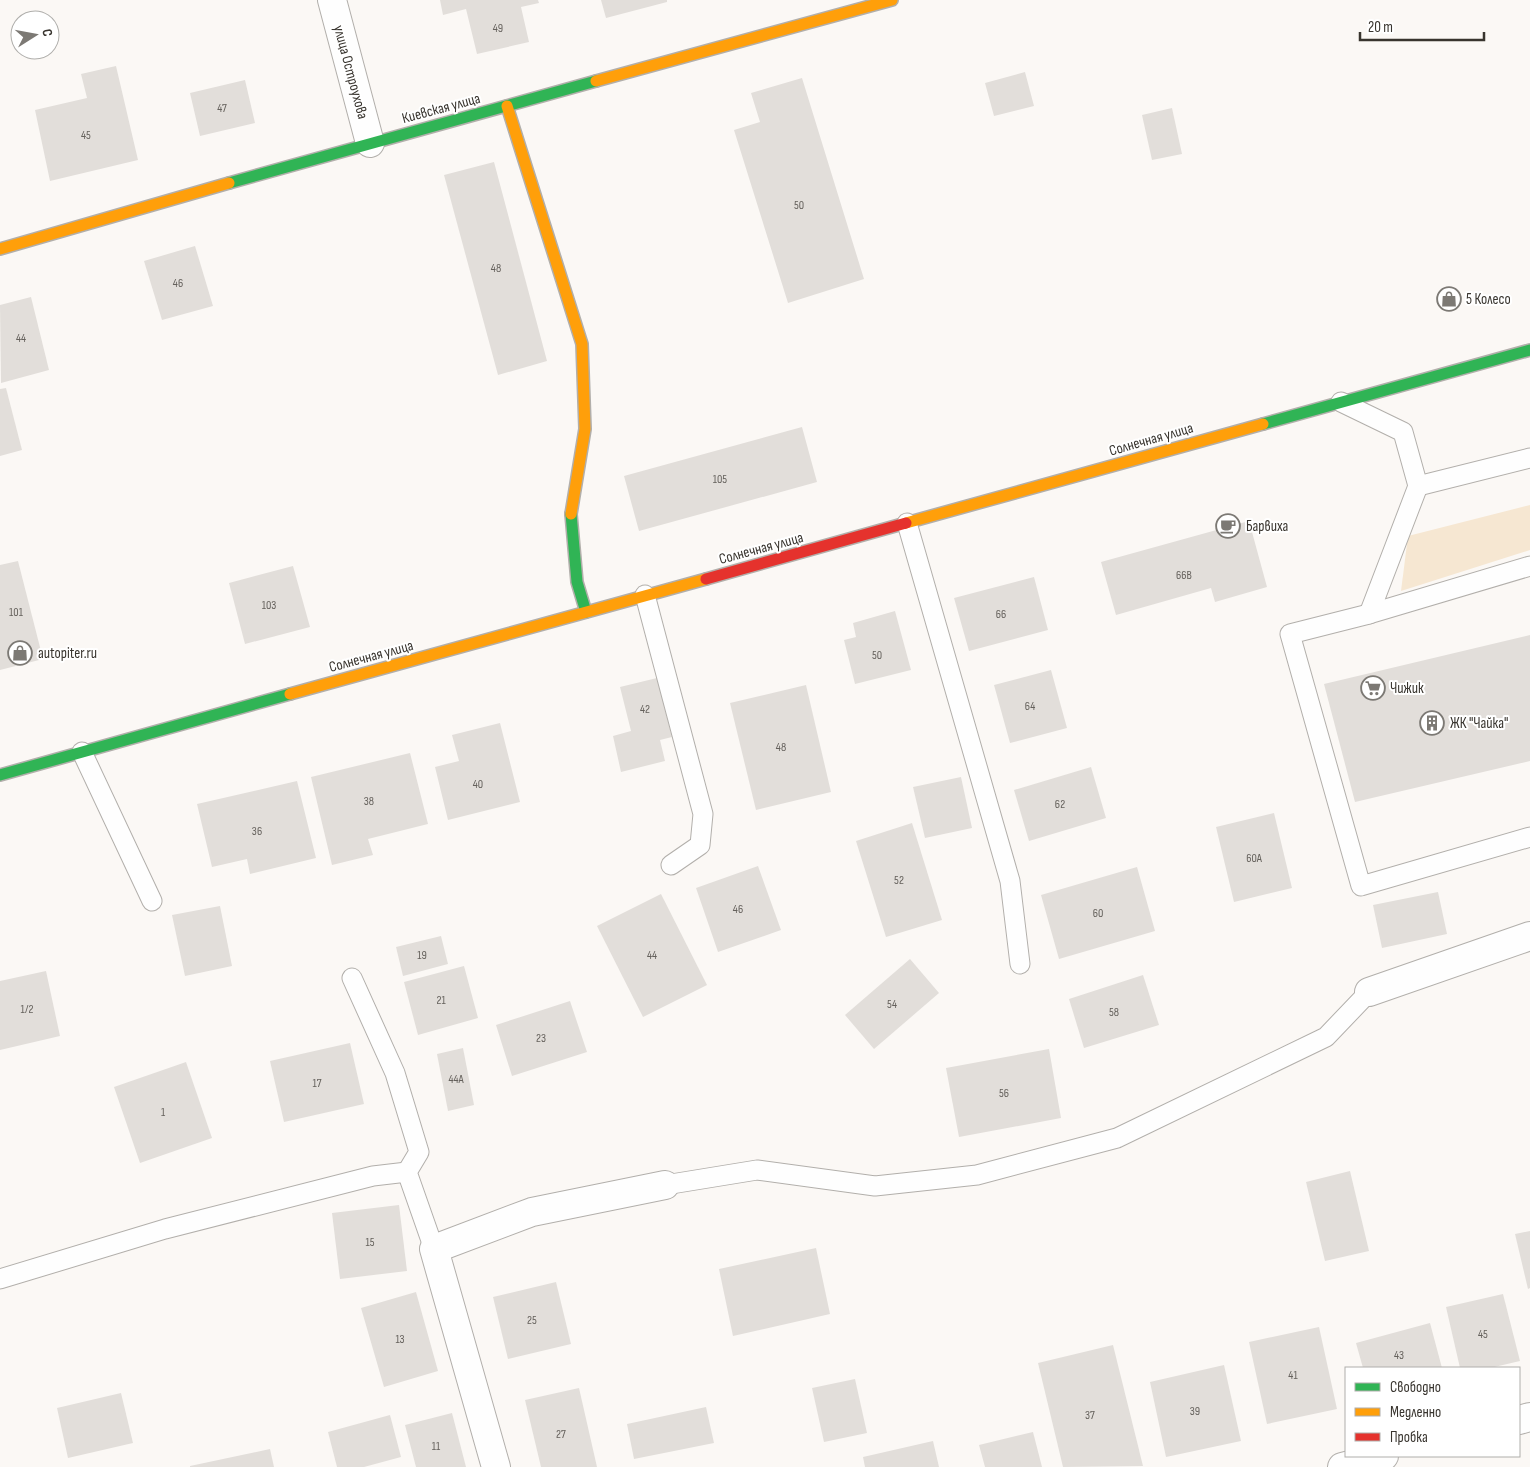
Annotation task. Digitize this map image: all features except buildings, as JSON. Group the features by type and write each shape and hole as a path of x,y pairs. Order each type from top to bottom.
{"main road":[{"name":"Киевская улица","path":"0,249 370,143 892,0"},
{"path":"507,106 582,344 585,429 570,517 577,582 586,612"},
{"name":"Солнечная улица","path":"0,775 1530,350"}],"street":[{"name":"улица Остроухова","path":"332,0 370,143"},
{"path":"1369,992 1530,936"},
{"path":"496,1467 434,1249 532,1212 665,1185"},
{"path":"1342,1467 1380,1457"}],"lane":[{"path":"1341,402 1403,432 1418,486 1369,614"},
{"path":"1418,486 1530,458"},
{"path":"907,523 1010,881 1020,964"},
{"path":"1530,566 1369,614 1290,634 1361,886 1530,837"},
{"path":"645,596 703,814 700,845 671,865"},
{"path":"82,752 152,901"},
{"path":"352,978 394,1073 419,1152 407,1172"},
{"path":"665,1185 757,1170 874,1186 977,1175 1117,1138 1326,1037 1369,992"},
{"path":"407,1172 434,1249"},
{"path":"0,1279 165,1229 373,1176 407,1172"}],"shaded area":[{"path":"1530,505 1530,550 1401,591 1408,536"}],"traffic: fast":[{"path":"229,183 596,81"},
{"path":"1263,424 1530,350"},
{"path":"571,514 577,582 586,612"},
{"path":"0,775 290,694"}],"traffic: slow":[{"path":"596,81 892,0"},
{"path":"507,106 582,344 585,429 571,514"},
{"path":"0,249 229,183"},
{"path":"906,523 1263,424"},
{"path":"290,694 706,579"}],"traffic: jam":[{"path":"706,579 906,523"}],"place":[{"name":"5 Колесо","path":"1449,299"},
{"name":"Барвиха","path":"1228,526"},
{"name":"autopiter.ru","path":"20,653"},
{"name":"Чижик","path":"1373,688"},
{"name":"ЖК \"Чайка\"","path":"1432,723"}]}
